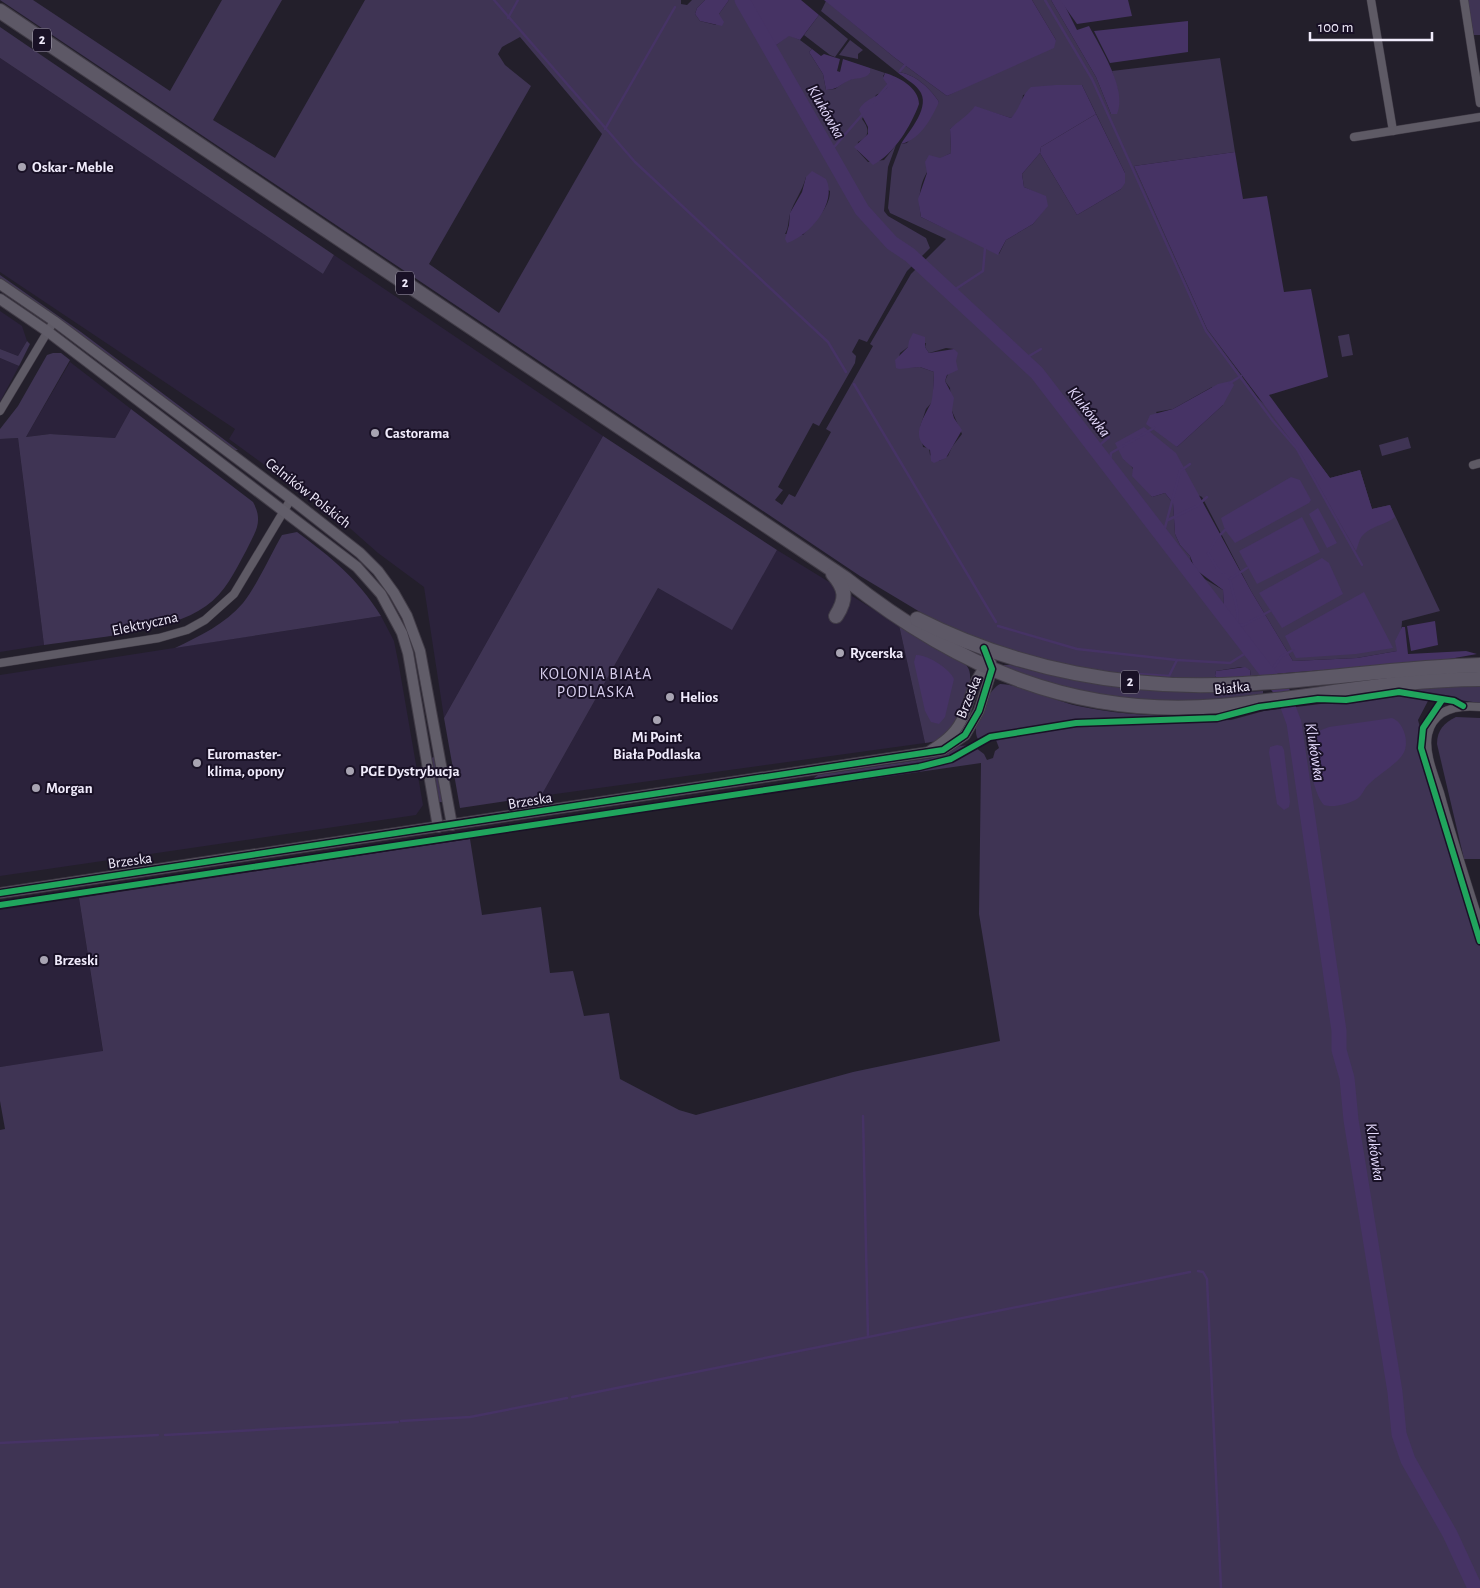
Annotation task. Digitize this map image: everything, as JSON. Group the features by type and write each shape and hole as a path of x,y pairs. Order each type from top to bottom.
{"highway":[{"name":"2","path":"0,11 846,578 922,621 984,648 1008,656"},
{"path":"822,562 844,588 844,601 836,616"},
{"name":"2","path":"846,578 871,598 913,625 989,666"},
{"name":"Białka","path":"1008,656 1064,671 1127,682 1186,686 1254,684 1480,665"},
{"name":"Białka","path":"989,666 1047,690 1113,705 1182,708 1262,702 1314,694 1417,683 1480,680"}],"street":[{"path":"1371,0 1393,131"},
{"path":"1464,0 1480,103"},
{"path":"1354,137 1480,117"},
{"name":"Celników Polskich","path":"0,284 54,321 291,499 360,553 378,571 394,593 412,629 426,685 452,826"},
{"name":"Celników Polskich","path":"0,299 47,331 284,509 323,539 370,580 381,594 402,633 416,692 438,828"},
{"path":"0,411 54,321"},
{"name":"Elektryczna","path":"0,663 159,638 187,630 224,605 234,594 291,499"},
{"path":"402,633 412,629"},
{"name":"Brzeska","path":"984,648 989,666"},
{"name":"Brzeska","path":"0,893 926,754 948,737 957,727 989,666 1008,656"},
{"path":"1480,707 1463,706 1447,709 1432,724 1428,740 1439,791 1480,924"}],"shaded area":[{"path":"0,0 33,0 170,91 222,0 282,0 213,120 275,158 365,0 681,0 681,4 687,5 692,0 705,0 697,8 695,14 700,21 716,25 719,14 729,0 746,0 768,40 775,46 789,35 812,49 809,52 823,74 826,90 835,89 846,81 870,73 870,68 885,73 883,76 888,86 885,91 876,95 862,119 868,132 858,142 857,150 868,162 884,160 896,145 888,167 884,211 888,216 926,238 930,248 907,271 867,342 859,339 852,352 856,356 855,363 819,426 813,423 778,487 783,490 775,500 782,505 789,494 795,497 831,432 826,429 873,346 870,344 911,274 946,239 890,213 888,208 892,168 901,144 907,143 939,102 921,82 909,75 897,72 821,11 826,1 895,58 947,96 1056,40 1032,0 1051,0 1096,77 1111,114 1118,91 1112,71 1220,58 1235,152 1134,166 1207,329 1258,398 1307,448 1330,478 1360,470 1372,509 1390,505 1440,611 1402,621 1397,651 1357,658 1293,661 1251,591 1202,497 1123,459 1129,463 1152,497 1165,493 1173,503 1175,534 1180,545 1190,556 1191,562 1203,578 1223,590 1224,611 1242,639 1273,674 1251,676 1250,670 1241,667 1216,671 1215,676 1218,679 1119,677 999,649 930,618 860,576","holes":["520,37 602,134 499,313 429,264 531,86 505,65 498,54 502,47","1082,85 1125,173 1121,189 1077,215 1040,153 1022,174 1024,187 1041,195 1047,206 1033,224 1006,240 999,254 921,217 921,188 928,171 941,158 951,153 950,129 967,117 975,107 1011,118 1021,108 1023,95","806,177 830,191 827,203 821,214 803,235 785,234 789,217","926,343 925,347 929,353 946,348 954,349 956,356 945,381 950,388 952,411 962,434 948,456 939,461 930,455 929,448 923,447 920,427 926,409 933,401 934,372 920,367 896,368 900,353 908,347","1212,387 1223,405 1177,447 1156,412 1173,409"]},
{"path":"705,0 729,0 719,14 724,22 722,26 700,21 695,14 697,8"},
{"path":"746,0 801,0 819,15 800,40 789,36 775,46 768,40"},
{"path":"1051,0 1062,0 1077,30 1089,26 1106,57 1116,81 1119,93 1117,114 1111,114 1096,77"},
{"path":"1467,0 1480,0 1480,35 1474,35"},
{"path":"819,15 848,39 835,57 804,35"},
{"path":"0,27 334,255 323,274 0,58"},
{"path":"850,40 863,50 858,54 858,59 839,55"},
{"path":"812,49 821,56 824,54 840,59 837,71 840,72 843,59 870,68 870,73 865,77 845,82 836,88 826,90 823,74 809,52"},
{"path":"0,58 323,274 334,255 603,436 444,718 424,587 378,553 343,522 229,439 235,429 0,272"},
{"path":"897,72 909,75 921,82 939,102 920,133 901,144 918,118 923,103 919,90"},
{"path":"885,73 902,80 912,88 916,93 919,104 895,147 873,165 854,147 868,134 868,127 859,110 865,102 882,93 888,86 883,78"},
{"path":"1096,114 1125,173 1125,183 1121,189 1077,215 1040,153 1041,147"},
{"path":"1235,152 1243,199 1267,196 1284,292 1311,289 1328,377 1269,395 1330,478 1360,470 1372,509 1390,505 1395,517 1365,533 1356,551 1299,451 1207,329 1134,166"},
{"path":"812,171 826,179 829,188 825,208 812,226 787,243 785,239 790,213 802,192 806,177"},
{"path":"0,275 81,332 238,450 233,450 64,322 0,279"},
{"path":"0,311 22,326 27,341 18,356 0,349"},
{"path":"913,333 925,337 925,347 929,353 954,349 958,353 956,361 958,370 947,375 945,381 954,398 952,411 954,418 962,430 946,458 934,463 931,461 930,450 920,440 919,434 922,422 932,401 934,372 920,367 896,368 895,360 908,347"},
{"path":"1349,334 1353,355 1342,357 1338,336"},
{"path":"27,341 30,344 19,366 0,358 0,349 18,356"},
{"path":"61,353 70,360 26,437 50,434 115,438 131,409 253,502 258,515 257,527 229,581 219,595 206,606 190,615 151,628 106,637 44,645 18,438 0,439 0,429 18,406 47,355"},
{"path":"0,358 19,366 0,402"},
{"path":"70,362 131,409 115,438 50,434 26,437"},
{"path":"1144,427 1176,453 1251,591 1293,661 1357,658 1397,651 1395,641 1402,627 1405,627 1408,654 1466,651 1477,654 1438,661 1273,674 1242,639 1224,611 1223,590 1195,569 1190,556 1180,545 1175,534 1173,503 1165,493 1152,497 1132,476 1133,468 1123,459 1115,443"},
{"path":"603,436 777,550 732,630 658,588 541,796 460,808 444,718"},
{"path":"1408,437 1411,448 1382,456 1379,445"},
{"path":"18,438 44,645 0,652 0,439"},
{"path":"297,532 322,551 363,590 381,616 175,648 212,629 236,610 253,588 282,535"},
{"path":"777,550 899,625 925,743 541,796 658,588 732,629"},
{"path":"381,616 394,641 399,666 423,805 416,815 0,876 0,675"},
{"path":"899,625 966,665 970,672 968,692 959,716 946,734 937,741 925,743"},
{"path":"1004,665 1073,680 1136,689 1199,692 1263,691 1263,698 1203,704 1092,697 999,667"},
{"path":"1245,667 1250,670 1251,678 1218,679 1215,676 1216,671"},
{"path":"1480,683 1480,703 1398,691 1339,698 1422,686"},
{"path":"1000,684 1098,710 1176,716 1235,712 1206,717 1075,722 988,735 980,741 976,729 977,720 990,694"},
{"path":"1401,694 1429,699 1418,720 1480,946 1480,1588 0,1588 0,1130 5,1129 0,1101 0,1067 103,1051 79,898 470,839 482,915 541,907 550,973 573,971 584,1016 609,1013 620,1079 679,1110 696,1115 853,1072 1000,1041 979,914 981,763 815,787 814,785 938,765 976,748 984,754 987,760 993,758 995,751 999,748 996,740 988,741 991,738 1076,725 1231,720 1264,711"},
{"path":"1456,717 1480,718 1480,859 1464,859 1437,744 1438,735 1442,728"},
{"path":"971,745 938,762 814,782 814,778 818,775 932,758 960,746"},
{"path":"434,757 443,802 439,802 431,758"},
{"name":"Brzeski","path":"79,898 103,1052 0,1067 0,910"}],"water":[{"path":"824,0 1032,0 1056,40 1054,48 947,96 895,58"},
{"path":"1060,0 1128,0 1132,16 1077,24"},
{"path":"1188,21 1188,52 1110,63 1094,31"},
{"path":"1082,85 1096,114 1041,147 1040,153 1022,174 1024,187 1046,196 1048,206 1033,224 1006,240 998,255 921,217 918,199 927,173 925,162 929,155 940,158 951,153 950,129 975,106 1011,118 1031,87"},
{"path":"1231,381 1234,385 1223,405 1177,447 1146,424 1150,415 1173,409 1218,384"},
{"path":"1291,477 1300,480 1311,500 1309,503 1235,543 1225,530 1221,518"},
{"path":"1318,508 1337,543 1327,548 1309,514"},
{"path":"1302,517 1320,552 1257,584 1239,551"},
{"path":"1322,558 1329,563 1343,594 1282,628 1259,593"},
{"path":"1364,592 1393,648 1356,654 1296,658 1285,636"},
{"path":"1435,621 1438,645 1411,651 1407,626"},
{"path":"916,655 921,655 938,663 954,679 945,717 939,724 931,722 925,711 914,662"},
{"path":"1392,718 1400,724 1405,733 1405,749 1400,758 1369,784 1357,799 1340,805 1324,805 1320,800 1313,781 1308,748 1311,734 1329,727"},
{"path":"1282,746 1284,750 1290,802 1289,807 1284,810 1277,804 1269,752 1270,747"}],"waterway":[{"path":"494,0 635,162 828,342 846,372"},
{"path":"508,18 518,0"},
{"name":"Klukówka","path":"742,0 862,210 892,243 910,255 1037,373 1283,693 1294,723 1339,1031 1339,1050 1347,1078 1351,1120 1395,1392 1399,1434 1408,1460 1450,1534 1475,1588"},
{"path":"1045,0 1092,79 1206,331 1273,421 1297,449 1362,565"},
{"path":"605,129 675,7"},
{"path":"900,71 905,65"},
{"path":"828,154 894,78"},
{"path":"951,292 983,271 985,248"},
{"path":"1024,359 1041,349"},
{"path":"1230,383 1241,376"},
{"path":"854,384 996,622"},
{"path":"1109,468 1111,453 1154,428"},
{"path":"1095,449 1109,437"},
{"path":"1162,539 1180,471 1190,464"},
{"path":"1168,520 1197,506 1207,497"},
{"path":"1225,530 1216,539 1208,553 1217,568 1230,579 1237,613 1236,625 1233,631"},
{"path":"1230,579 1247,568"},
{"path":"1238,625 1244,625 1270,611"},
{"path":"998,626 1077,649 1177,660 1230,663 1249,651"},
{"path":"1268,675 1282,656 1293,650"},
{"path":"1138,674 1169,676 1177,660"},
{"path":"863,1116 868,1336"},
{"path":"1198,1271 1203,1272 1207,1279 1221,1588"},
{"path":"572,1397 1190,1272"},
{"path":"401,1421 470,1417 567,1398"},
{"path":"165,1435 398,1422"},
{"path":"0,1443 158,1435"}],"cycle path":[{"path":"0,893 943,750 965,735 979,711 992,669 984,648"},
{"path":"0,905 919,767 951,759 990,737 1076,723 1217,718 1259,707 1318,699 1346,700 1399,692 1454,701 1463,706"},
{"path":"1442,700 1423,728 1421,748 1480,941"}],"place":[{"name":"Oskar - Meble","path":"22,167"},
{"name":"Castorama","path":"375,433"},
{"name":"Rycerska","path":"840,653"},
{"name":"Helios","path":"670,697"},
{"name":"Mi Point Biała Podlaska","path":"657,720"},
{"name":"Euromaster- klima, opony","path":"197,763"},
{"name":"PGE Dystrybucja","path":"350,771"},
{"name":"Morgan","path":"36,788"},
{"name":"Brzeski","path":"44,960"}],"district":[{"name":"KOLONIA BIAŁA PODLASKA","path":"596,683"}]}
